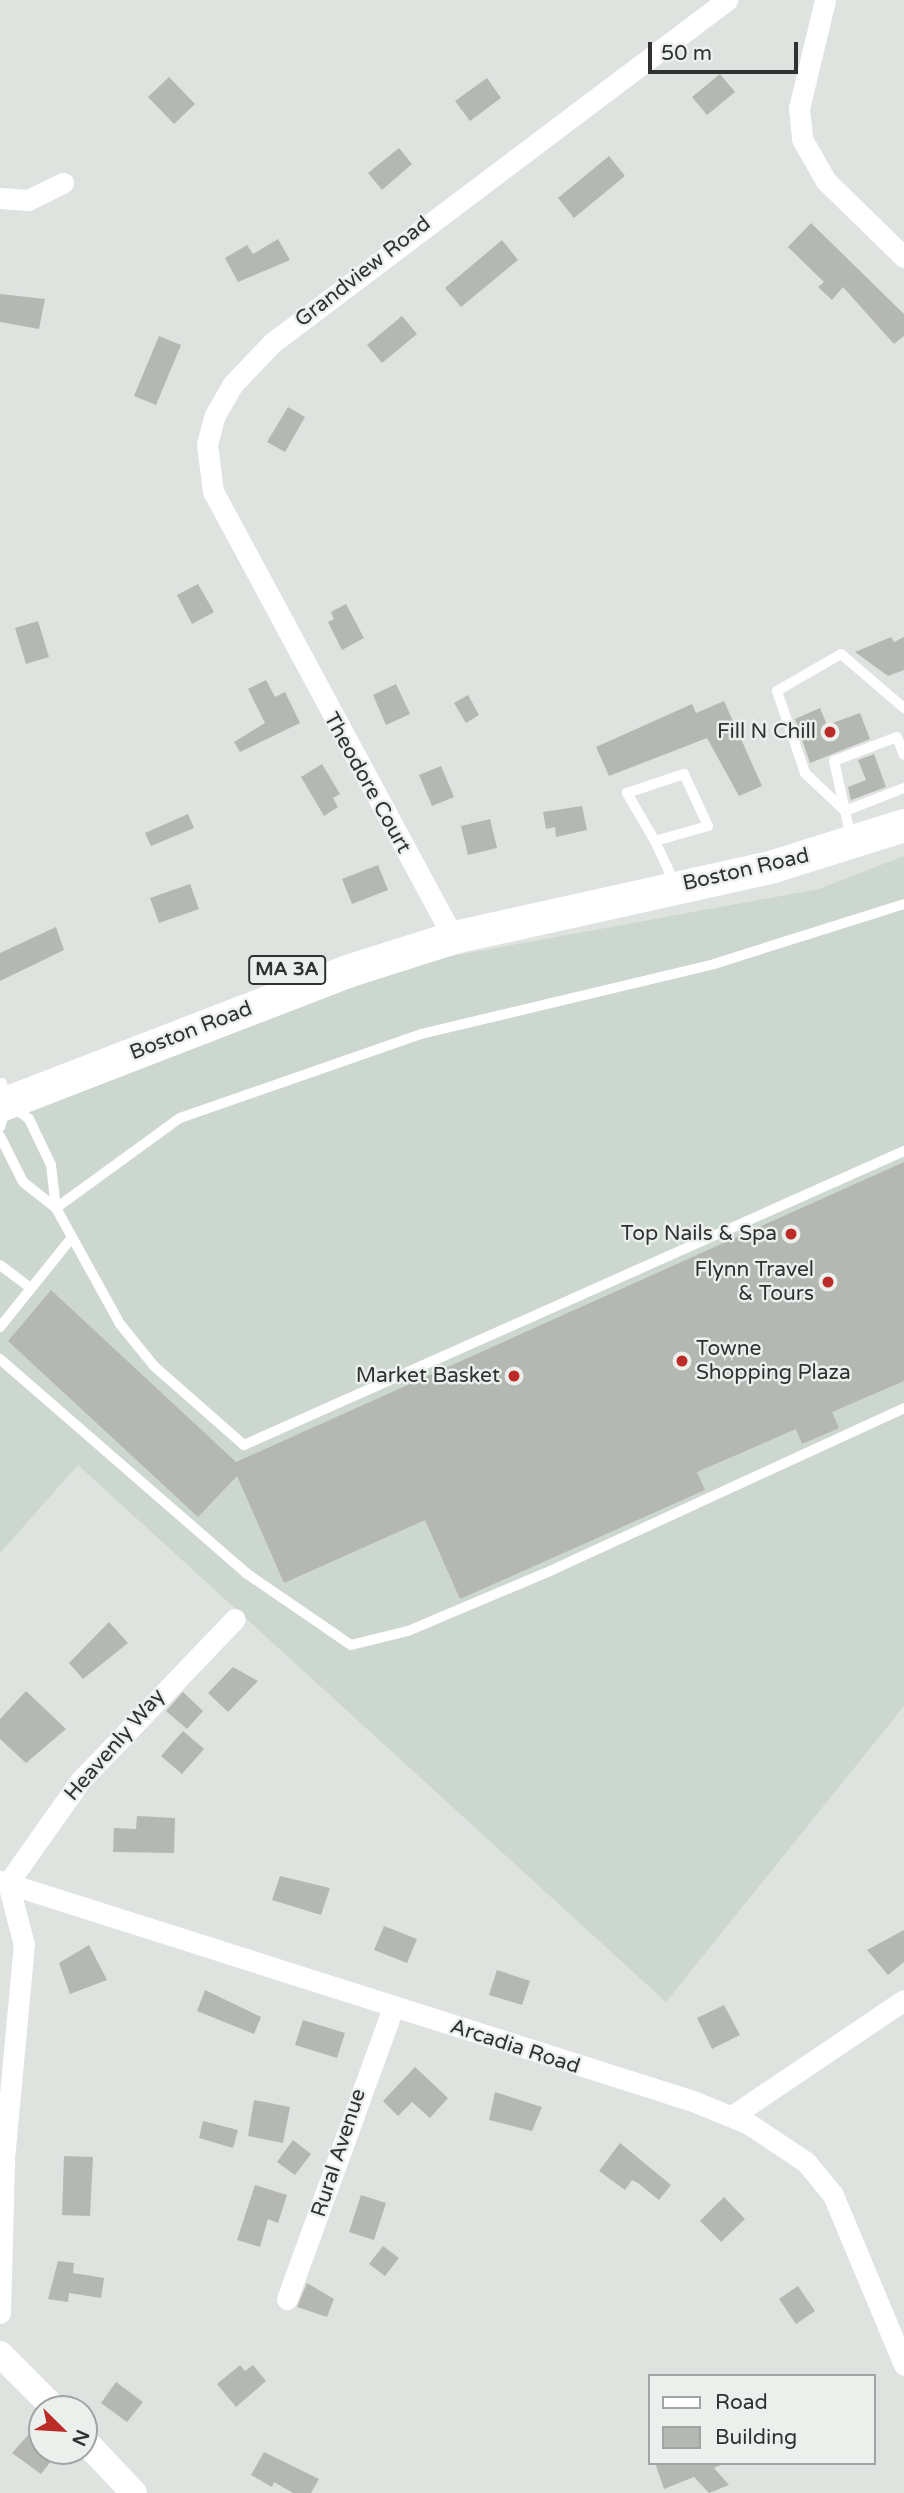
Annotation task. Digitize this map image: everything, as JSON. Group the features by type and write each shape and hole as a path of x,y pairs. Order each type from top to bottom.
{"main road":[{"name":"Boston Road","path":"2,1100 347,971 585,905 677,886 848,827 904,825"},
{"name":"Boston Road","path":"2,1100 299,965 446,924 585,905"}],"street":[{"name":"Grandview Road","path":"292,640 219,504 206,465 215,415 232,385 272,343 727,0"},
{"path":"825,0 799,108 802,139 826,181 904,257"},
{"path":"0,198 28,200 63,183"},
{"name":"Theodore Court","path":"292,640 446,924"},
{"name":"Heavenly Way","path":"4,1882 80,1781 235,1619"},
{"path":"0,2313 4,2159 24,1945 4,1882"},
{"name":"Arcadia Road","path":"4,1882 732,2116 791,2150 833,2195 904,2365"},
{"path":"732,2116 904,2000"},
{"name":"Rural Avenue","path":"287,2299 393,2008"},
{"path":"3,2365 38,2395"},
{"path":"98,2455 134,2493"}],"lane":[{"path":"848,827 805,773 777,691 841,654 904,708"},
{"path":"848,827 834,761 900,736 904,755"},
{"path":"655,841 708,826 684,774 627,793 677,886"},
{"path":"848,827 904,788"},
{"path":"56,1208 180,1118 421,1034 739,957 904,904"},
{"path":"2,1100 29,1119 45,1154 56,1208 70,1240 154,1366 244,1445 904,1151"},
{"path":"0,1136 23,1182 56,1208"},
{"path":"0,1327 70,1240"},
{"path":"0,1265 30,1288"},
{"path":"0,1359 246,1573 351,1645 408,1631 550,1571 904,1408"}],"shaded area":[{"path":"904,856 904,1706 666,2002 78,1465 0,1553 0,1123 310,1001 436,959 819,889"}],"building":[{"path":"720,74 735,92 707,115 692,97"},
{"path":"169,77 195,104 174,124 148,97"},
{"path":"487,78 501,98 470,121 455,101"},
{"path":"399,148 412,164 382,190 368,173"},
{"path":"609,156 625,176 574,218 558,198"},
{"path":"811,223 904,314 904,336 894,344 843,287 832,300 818,287 824,282 788,247"},
{"path":"278,239 290,260 238,282 225,258 247,245 253,254"},
{"path":"502,240 518,260 461,307 445,288"},
{"path":"0,294 45,299 39,329 0,322"},
{"path":"402,316 417,334 382,363 367,345"},
{"path":"159,336 181,345 156,405 134,396"},
{"path":"288,407 305,417 285,452 267,442"},
{"path":"198,584 214,612 192,624 177,595"},
{"path":"346,604 364,638 342,650 328,622 334,619 331,612"},
{"path":"38,621 49,657 26,664 15,628"},
{"path":"891,637 894,642 904,637 904,670 888,676 855,652"},
{"path":"266,680 275,697 285,692 300,723 240,752 234,742 265,723 248,689"},
{"path":"396,684 410,714 386,725 373,695"},
{"path":"468,695 479,715 466,723 454,703"},
{"path":"724,701 762,786 739,796 707,738 609,776 596,747 692,704 696,713"},
{"name":"Fill N Chill","path":"820,708 827,725 860,713 870,739 810,763 795,719"},
{"name":"Fill N Chill","path":"874,754 886,787 851,800 848,787 866,780 858,760"},
{"path":"322,764 340,794 333,798 338,807 324,816 301,777"},
{"path":"441,766 454,797 432,806 419,775"},
{"path":"582,806 587,830 556,837 555,827 546,829 543,812"},
{"path":"188,814 194,828 151,846 145,833"},
{"path":"490,819 497,848 468,855 461,826"},
{"path":"378,865 388,890 352,904 342,879"},
{"path":"190,884 199,909 159,923 150,898"},
{"path":"56,927 64,950 0,981 0,953"},
{"name":"Towne Shopping Plaza","path":"904,1162 904,1381 832,1412 839,1428 802,1444 796,1429 697,1472 705,1490 460,1599 425,1520 284,1583 237,1476 198,1517 8,1341 51,1290 236,1462"},
{"path":"109,1622 128,1643 83,1679 69,1663"},
{"path":"233,1667 258,1681 228,1712 208,1693"},
{"path":"26,1691 66,1729 26,1763 0,1739 0,1719"},
{"path":"183,1692 203,1711 187,1729 166,1711"},
{"path":"183,1731 204,1749 182,1774 161,1756"},
{"path":"137,1816 175,1818 174,1853 113,1852 114,1828 136,1829"},
{"path":"280,1876 330,1888 321,1915 272,1900"},
{"path":"384,1926 417,1939 407,1963 374,1950"},
{"path":"904,1930 904,1962 888,1975 867,1950"},
{"path":"89,1945 107,1980 70,1994 59,1963"},
{"path":"497,1970 530,1981 522,2005 489,1995"},
{"path":"205,1990 261,2017 254,2034 197,2011"},
{"path":"724,2005 740,2035 712,2049 697,2018"},
{"path":"303,2020 345,2033 337,2058 295,2045"},
{"path":"415,2067 448,2098 430,2118 412,2102 398,2116 383,2101"},
{"path":"495,2092 542,2107 532,2131 489,2120"},
{"path":"254,2100 290,2107 283,2143 248,2136"},
{"path":"203,2121 238,2130 233,2148 199,2138"},
{"path":"293,2140 311,2154 295,2175 277,2162"},
{"path":"620,2143 671,2185 659,2200 632,2180 625,2190 599,2171"},
{"path":"64,2156 93,2157 90,2216 62,2215"},
{"path":"255,2185 287,2195 278,2223 268,2219 260,2247 237,2240"},
{"path":"361,2195 386,2203 374,2240 349,2232"},
{"path":"724,2197 745,2219 721,2242 700,2221"},
{"path":"383,2246 399,2258 385,2276 369,2264"},
{"path":"58,2261 74,2263 73,2273 104,2278 101,2298 69,2293 68,2302 48,2299"},
{"path":"307,2283 334,2299 327,2317 297,2307"},
{"path":"798,2286 815,2311 796,2324 779,2299"},
{"path":"240,2365 245,2371 253,2365 266,2381 236,2407 217,2384"},
{"path":"116,2382 143,2402 127,2422 101,2403"},
{"path":"28,2435 28,2465 12,2453"},
{"path":"264,2452 319,2479 311,2493 293,2493 274,2482 272,2487 251,2475"},
{"path":"29,2465 48,2465 41,2474"},
{"path":"656,2465 721,2465 714,2468 729,2485 709,2493 694,2477 664,2489"}],"place":[{"name":"Fill N Chill","path":"830,732"},
{"name":"Top Nails & Spa","path":"791,1234"},
{"name":"Flynn Travel & Tours","path":"828,1282"},
{"name":"Towne Shopping Plaza","path":"682,1361"},
{"name":"Market Basket","path":"514,1376"}]}
